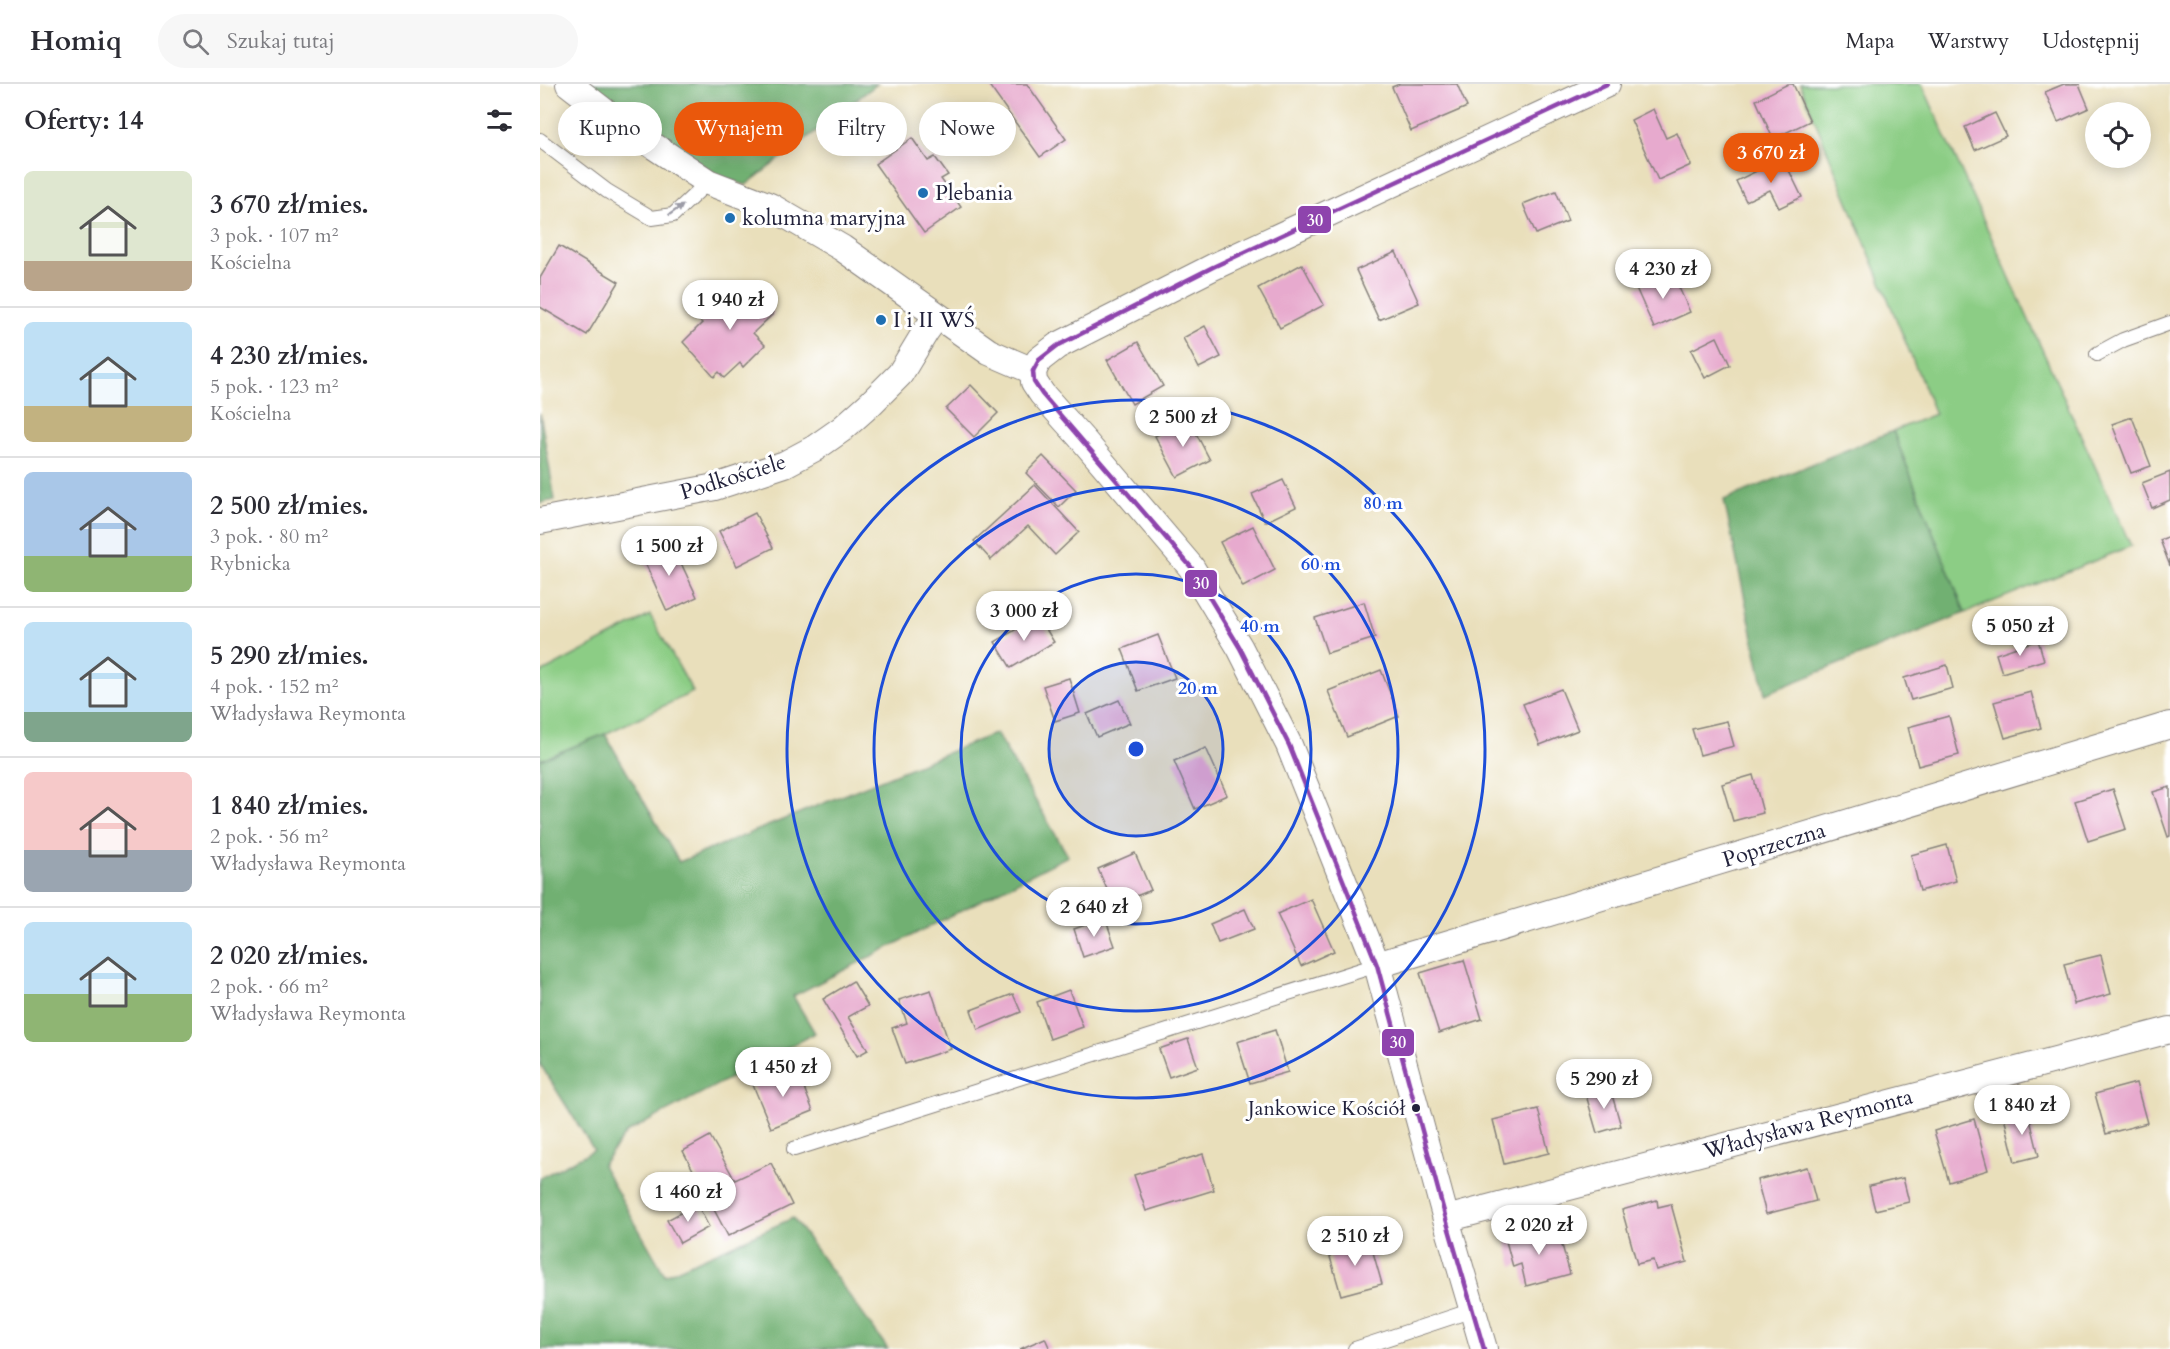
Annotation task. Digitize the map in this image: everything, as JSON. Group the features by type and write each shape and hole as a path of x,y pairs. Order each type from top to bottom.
{"street":[{"path":"569,84 622,126 708,182 770,206 842,248 989,352 1033,371"},
{"path":"1484,1349 1377,965 1288,745 1240,648 1191,567 1042,394 1034,382 1033,371 1039,360 1057,346 1213,267 1607,84"},
{"name":"Podkościele","path":"540,521 715,487 785,464 815,448 842,429 870,404 900,374 937,316"},
{"name":"Poprzeczna","path":"1377,965 2170,725"},
{"name":"Władysława Reymonta","path":"1446,1219 2170,1030"}],"lane":[{"path":"540,140 607,191 652,218 673,215 708,182"},
{"path":"2097,354 2123,340 2170,323"},
{"path":"794,1149 1377,965"},
{"path":"1355,1349 1473,1310"}],"green space":[{"path":"584,84 877,84 854,102 816,102 816,131 804,140 804,102 674,102 674,148 662,139 662,102 609,102"},
{"path":"1800,84 1922,84 2131,546 1965,613 1893,431 1935,414"},
{"path":"685,156 784,156 746,185 712,175"},
{"path":"540,413 555,500 540,503"},
{"path":"1893,431 1965,613 1765,694 1724,500"},
{"path":"650,615 693,692 605,734 540,760 540,672"},
{"path":"996,733 1068,856 793,996 815,1033 626,1133 602,1165 665,1275 793,1218 888,1349 540,1349 540,1178 594,1150 540,1064 540,760 605,734 679,862"}],"building":[{"path":"988,84 1027,84 1066,139 1040,157 1016,123 1016,102 1001,102"},
{"path":"1399,84 1457,84 1467,107 1411,131 1392,87"},
{"path":"1788,84 1793,84 1810,121 1773,139 1756,100"},
{"path":"2064,84 2079,84 2086,102 2085,110 2058,122 2045,92"},
{"path":"1653,109 1666,138 1677,133 1691,165 1658,180 1631,120"},
{"path":"1995,113 2006,136 1975,150 1965,127"},
{"name":"Plebania","path":"912,138 919,148 919,156 925,156 928,161 935,157 948,175 941,179 961,207 924,233 875,164 886,156 907,156 907,142"},
{"path":"1783,158 1802,197 1779,208 1770,190 1746,201 1736,181"},
{"path":"1556,191 1568,221 1536,234 1523,204"},
{"path":"559,246 619,282 587,335 540,307 540,278"},
{"path":"1396,252 1419,303 1379,320 1356,270"},
{"path":"1302,264 1324,305 1280,328 1258,288"},
{"path":"1672,272 1690,312 1654,328 1636,288"},
{"path":"734,282 748,296 763,294 770,301 773,314 753,333 765,345 743,367 740,363 724,378 719,372 714,377 683,342 702,323 697,319"},
{"path":"1205,326 1221,357 1199,368 1183,338"},
{"path":"1717,337 1730,365 1705,378 1691,350"},
{"path":"1138,342 1163,386 1132,404 1107,360"},
{"path":"971,385 998,413 974,437 946,409"},
{"path":"2132,417 2151,466 2131,473 2112,424"},
{"path":"1188,418 1210,460 1177,477 1155,436"},
{"path":"1043,456 1076,490 1059,507 1026,473"},
{"path":"2170,472 2170,500 2152,508 2142,483"},
{"path":"1283,480 1296,507 1265,522 1252,494"},
{"path":"1035,485 1079,532 1055,555 1028,526 991,560 974,541"},
{"path":"755,513 773,548 737,566 719,531"},
{"path":"1253,526 1275,570 1243,587 1220,542"},
{"path":"2170,536 2170,566 2160,540"},
{"path":"671,542 697,597 667,611 642,556"},
{"path":"1364,602 1375,638 1327,653 1315,618"},
{"path":"1038,616 1054,642 1011,668 995,642"},
{"path":"1158,635 1175,678 1138,691 1122,649"},
{"path":"2038,640 2044,660 2002,673 1996,654"},
{"path":"1947,665 1953,688 1911,700 1904,678"},
{"path":"1381,670 1399,716 1347,737 1328,691"},
{"path":"1069,678 1080,713 1055,721 1043,686"},
{"path":"1561,689 1578,730 1540,745 1523,704"},
{"path":"2031,692 2041,728 2005,738 1994,702"},
{"path":"1119,700 1130,723 1097,737 1087,714"},
{"path":"1949,716 1959,755 1918,766 1908,727"},
{"path":"1727,721 1734,746 1700,755 1692,729"},
{"path":"1206,748 1227,795 1195,809 1174,761"},
{"path":"1753,775 1763,813 1733,821 1722,784"},
{"path":"2170,787 2170,836 2168,837 2153,792"},
{"path":"2113,789 2126,829 2088,841 2075,801"},
{"path":"1947,845 1956,881 1920,891 1911,855"},
{"path":"1135,853 1151,890 1114,905 1098,869"},
{"path":"1311,899 1334,951 1301,966 1277,914"},
{"path":"1245,909 1254,929 1218,943 1210,924"},
{"path":"1105,918 1115,946 1083,957 1074,929"},
{"path":"2101,955 2111,994 2074,1004 2064,964"},
{"path":"1464,960 1482,1019 1439,1033 1420,973"},
{"path":"853,981 868,1006 848,1017 868,1050 857,1056 823,999"},
{"path":"931,990 951,1049 905,1064 892,1028 907,1023 899,1000"},
{"path":"1069,990 1083,1027 1050,1039 1037,1002"},
{"path":"1013,994 1021,1012 978,1030 971,1010"},
{"path":"1275,1030 1288,1072 1250,1083 1237,1042"},
{"path":"1188,1039 1198,1067 1169,1077 1159,1049"},
{"path":"796,1067 813,1111 771,1128 753,1085"},
{"path":"2136,1083 2147,1123 2106,1134 2095,1094"},
{"path":"1610,1088 1621,1126 1597,1133 1586,1095"},
{"path":"1538,1109 1549,1153 1504,1164 1493,1120"},
{"path":"2028,1111 2039,1156 2015,1162 2004,1117"},
{"path":"1974,1119 1988,1170 1949,1182 1934,1131"},
{"path":"710,1136 735,1180 771,1163 792,1205 728,1236 683,1151"},
{"path":"1203,1154 1214,1190 1146,1211 1134,1175"},
{"path":"1807,1167 1816,1201 1766,1214 1757,1180"},
{"path":"1903,1178 1909,1202 1875,1210 1869,1186"},
{"path":"1657,1200 1658,1207 1671,1204 1687,1262 1656,1270 1653,1260 1637,1264 1622,1210"},
{"path":"697,1204 709,1227 680,1243 667,1220"},
{"path":"1557,1227 1570,1274 1526,1286 1521,1264 1513,1267 1506,1241"},
{"path":"1369,1238 1382,1284 1341,1295 1328,1250"},
{"path":"1045,1338 1050,1349 1020,1349"}],"transit line":[{"name":"30","path":"1033,371 1039,360 1057,346 1213,267 1607,84"},
{"name":"30","path":"1033,371 1034,382 1042,394 1191,567 1240,648 1289,745 1377,965 1484,1349"}],"place":[{"name":"Plebania","path":"923,193"},
{"name":"kolumna maryjna","path":"730,218"},
{"name":"I i II WŚ","path":"881,320"},
{"name":"Jankowice Kościół","path":"1416,1108"}]}
